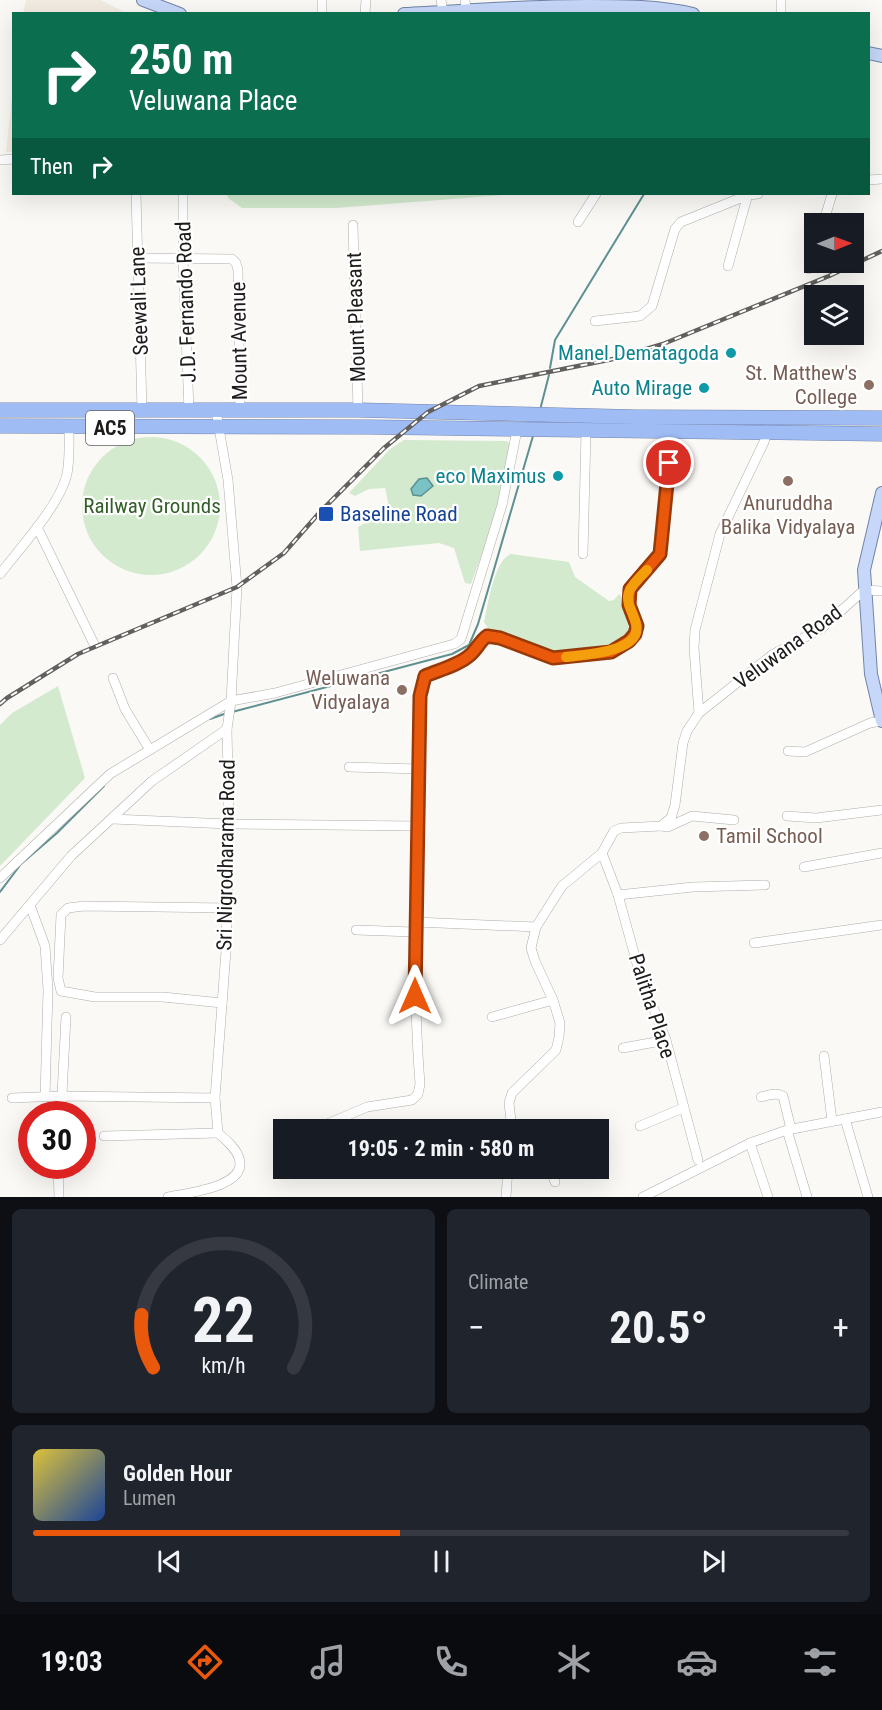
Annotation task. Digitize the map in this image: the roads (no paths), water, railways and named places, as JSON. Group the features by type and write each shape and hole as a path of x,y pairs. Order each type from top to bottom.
{"highway":[{"name":"AC5","path":"0,410 358,410 882,418"},
{"name":"AC5","path":"0,426 69,428 369,427 586,432 882,434"},
{"path":"863,434 882,447"}],"main road":[{"path":"149,1 175,12"},
{"path":"414,12 442,6 564,3 686,12"},
{"path":"882,493 864,570 871,674 882,721"}],"street":[{"name":"Seewali Lane","path":"136,195 142,409"},
{"name":"J.D. Fernando Road","path":"183,195 189,410"},
{"path":"578,222 595,195"},
{"path":"595,321 639,316 652,306 675,229 681,222 746,195"},
{"path":"728,266 748,195"},
{"path":"826,213 832,195"},
{"name":"Mount Pleasant","path":"353,225 358,410"},
{"name":"Mount Avenue","path":"138,258 232,259 236,263 240,411"},
{"name":"Sri Nigrodharama Road","path":"216,411 228,480 237,587 228,726 228,908 215,1098 218,1133"},
{"path":"0,574 37,527 57,496 66,475 69,428"},
{"path":"0,878 110,774 231,704 454,644 461,639 502,505 529,430"},
{"path":"583,554 586,432"},
{"path":"699,713 694,648 695,630 720,534 767,432"},
{"path":"339,1119 367,1107 412,1100 418,1094 420,1084 415,1017 415,927 420,696 425,676 470,655 481,640 487,636 500,638 553,658 611,652 629,641 635,634 637,626 629,605 630,589 660,554 670,433"},
{"path":"37,527 94,644"},
{"path":"864,590 882,591"},
{"name":"Veluwana Road","path":"662,826 671,818 675,805 683,743 687,731 699,713 771,655 822,628 864,590"},
{"path":"112,678 125,709 150,750"},
{"path":"788,751 805,752 870,723 882,721"},
{"path":"0,940 71,856 152,781 228,726"},
{"path":"349,767 419,769"},
{"path":"787,816 816,818 882,810"},
{"path":"511,1119 509,1103 512,1093 556,1050 559,1038 560,1023 553,1000 531,948 536,927 562,886 602,853 614,831 621,828 668,827 692,816 734,820"},
{"path":"111,819 229,824 418,826"},
{"name":"Palitha Place","path":"602,853 618,895 639,971 666,1040 698,1160"},
{"path":"804,867 882,853"},
{"path":"618,895 693,887 765,885"},
{"path":"30,905 45,946 48,990 45,1097"},
{"path":"222,1003 163,997 95,997 61,991 57,978 61,915 68,908 84,906 228,908"},
{"path":"754,943 882,925"},
{"path":"356,930 415,927 536,927"},
{"path":"492,1017 553,1000"},
{"path":"62,1101 66,1017"},
{"path":"623,1048 666,1040"},
{"path":"824,1056 832,1121"},
{"path":"761,1097 771,1094 783,1096 807,1197"},
{"path":"12,1098 62,1096 215,1098"},
{"path":"640,1126 683,1108"},
{"path":"650,1195 750,1143 789,1129 882,1112"},
{"path":"845,1119 868,1197"},
{"path":"104,1136 218,1133 232,1147 240,1160 240,1169 227,1183 168,1197"},
{"path":"750,1143 768,1197"},
{"path":"58,1179 59,1197"},
{"path":"506,1197 507,1179"}],"water":[{"path":"427,478 433,486 421,496 413,495 411,489 419,479"}],"waterway":[{"path":"550,368 555,340 643,195"},
{"path":"540,410 549,375"},
{"path":"232,712 452,654 469,645 478,624 533,436"},
{"path":"210,719 227,713"},
{"path":"0,892 21,864 57,833 104,786"}],"railway":[{"path":"0,704 78,654 237,587 284,553 320,512 384,448 428,412 479,386 613,359 663,344 829,276 882,251"}],"place":[{"name":"Manel Dematagoda","path":"731,353"},
{"name":"St. Matthew's College","path":"869,385"},
{"name":"Auto Mirage","path":"704,388"},
{"name":"eco Maximus","path":"558,476"},
{"name":"Anuruddha Balika Vidyalaya","path":"788,481"},
{"name":"Baseline Road","path":"326,514"},
{"name":"Weluwana Vidyalaya","path":"402,690"},
{"name":"Tamil School","path":"704,836"}],"park label":[{"name":"Railway Grounds","path":"152,506"}]}
